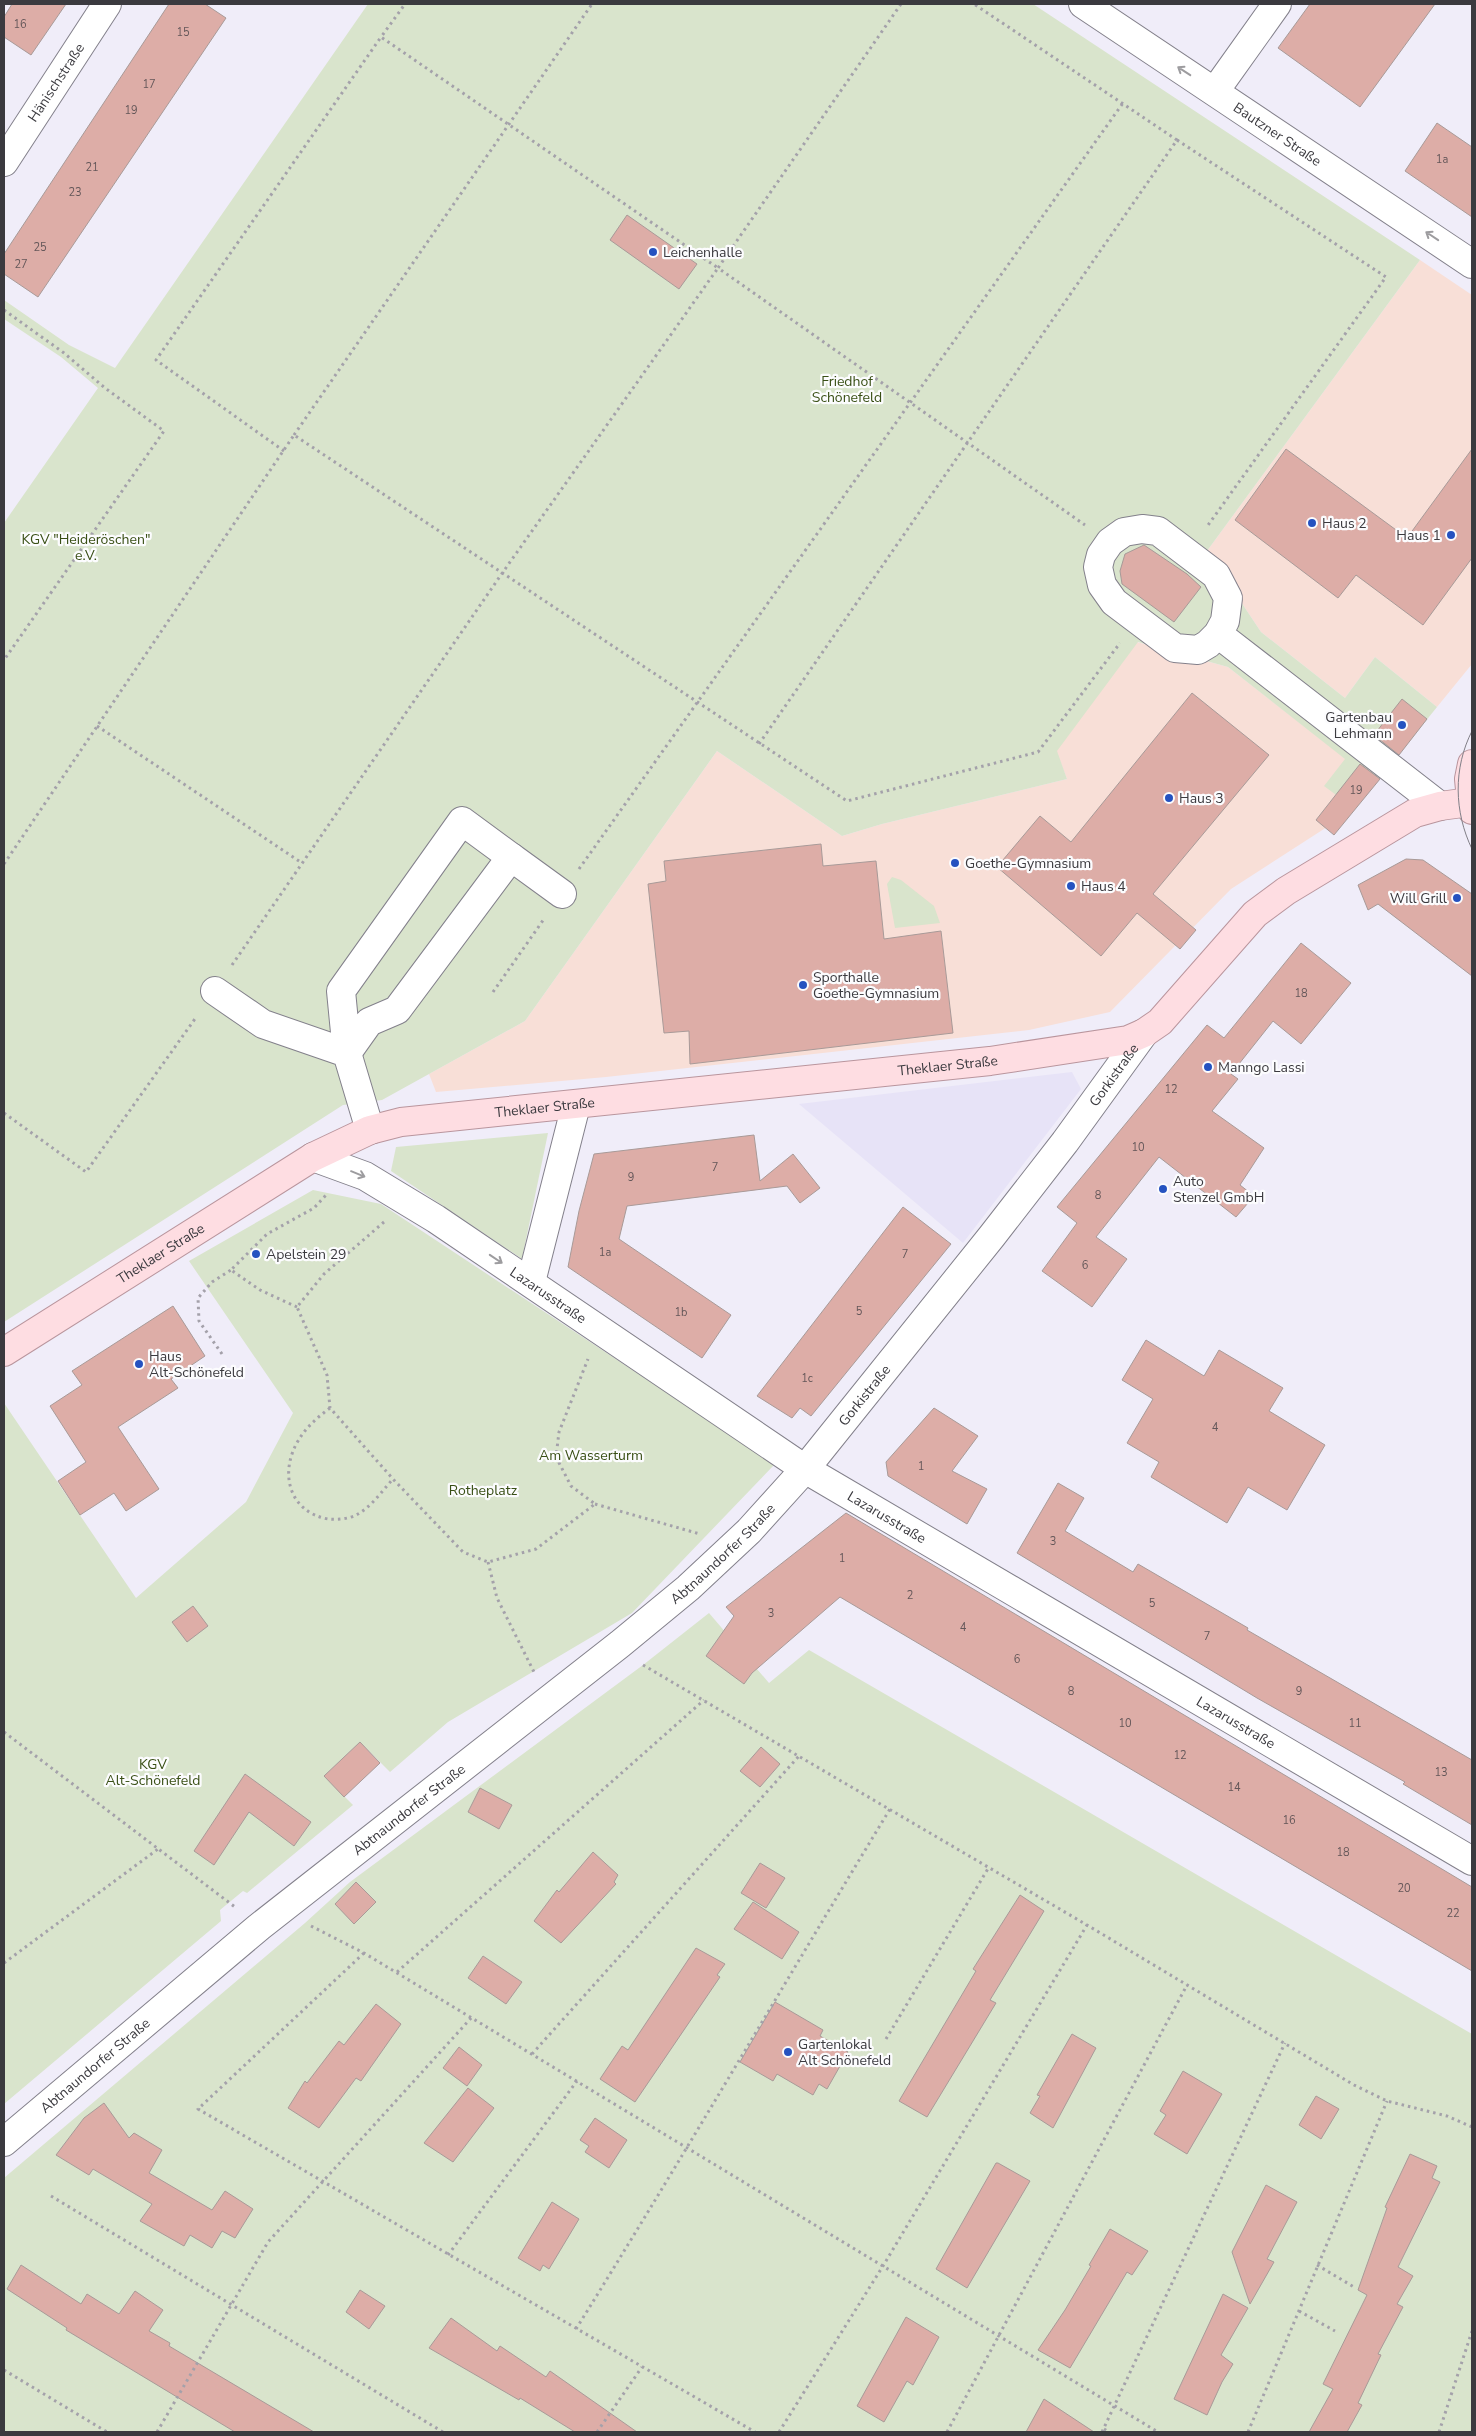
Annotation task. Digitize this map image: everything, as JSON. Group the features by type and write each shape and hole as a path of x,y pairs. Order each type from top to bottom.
{"main road":[{"name":"Gorkistraße","path":"1144,1033 1175,1006 1255,914 1319,870 1416,813 1440,806 1471,806 1470,779 1472,764"},
{"name":"Theklaer Straße","path":"4,1352 313,1157 370,1130 401,1122 1045,1054 1113,1044 1144,1033"}],"street":[{"name":"Hänischstraße","path":"4,162 107,4"},
{"name":"Bautzner Straße","path":"1083,4 1472,264"},
{"path":"1215,91 1277,4"},
{"path":"1142,529 1158,531 1216,575 1228,598 1225,621 1218,634 1208,644 1198,650 1175,648 1114,602 1102,585 1098,567 1101,555 1110,542 1124,532 1142,529"},
{"path":"1218,634 1440,806"},
{"path":"370,1130 347,1053 341,991 462,821 562,894"},
{"path":"347,1053 369,1022 397,1010 511,857"},
{"path":"215,991 263,1024 347,1053"},
{"name":"Gorkistraße","path":"805,1469 1065,1142 1144,1033"},
{"path":"531,1282 576,1105"},
{"name":"Lazarusstraße","path":"313,1157 365,1176 408,1202 531,1282 805,1469 1472,1861"},
{"name":"Abtnaundorfer Straße","path":"4,2142 258,1927 681,1594 736,1544 805,1469"}],"path":[{"path":"284,451 156,360 404,4"},
{"path":"4,864 294,435 592,4"},
{"path":"4,1113 86,1172 215,991 503,572 718,268 901,4"},
{"path":"974,4 1386,278 1188,553"},
{"path":"381,37 718,268 1110,542"},
{"path":"493,992 1123,104"},
{"path":"760,744 1177,140"},
{"path":"4,310 64,353 106,388 164,431 4,660"},
{"path":"294,435 847,801 1038,752 1137,620"},
{"path":"97,726 302,863"},
{"path":"222,1354 199,1321 198,1298 212,1282 231,1270 267,1234 314,1208 346,1169"},
{"path":"297,1307 324,1274 408,1202"},
{"path":"231,1270 260,1290 297,1307 328,1375 330,1408 393,1479 463,1552 488,1562 536,1549 595,1504"},
{"path":"600,1330 559,1432 556,1456 571,1486 595,1504 736,1544"},
{"path":"330,1408 317,1417 298,1442 291,1460 288,1480 294,1499 318,1517 337,1520 356,1516 371,1505 393,1479"},
{"path":"488,1562 497,1598 548,1700"},
{"path":"643,1665 989,1867 1354,2085 1386,2101 1447,2116 1472,2127"},
{"path":"397,1972 704,1700"},
{"path":"4,1732 230,1902"},
{"path":"532,2054 799,1756"},
{"path":"576,2329 688,2148 736,2064 890,1809"},
{"path":"4,1963 158,1849"},
{"path":"886,2039 989,1867"},
{"path":"305,1923 397,1972 1158,2432"},
{"path":"779,2432 883,2266 1087,1925"},
{"path":"364,1953 198,2109 755,2432"},
{"path":"947,2432 1187,1984"},
{"path":"157,2432 268,2242 472,2017"},
{"path":"1109,2432 1103,2431 1285,2043"},
{"path":"448,2254 577,2081"},
{"path":"1248,2432 1386,2101"},
{"path":"51,2196 231,2306 444,2432"},
{"path":"1318,2266 1354,2287"},
{"path":"1299,2311 1334,2332"},
{"path":"1439,2432 1472,2332"},
{"path":"597,2432 642,2367"},
{"path":"4,2370 107,2432"}],"shaded area":[{"path":"1420,260 1472,295 1472,664 1437,707 1375,657 1345,698 1261,632 1207,551"},
{"name":"Goethe-Gymnasium","path":"1137,642 1228,667 1346,759 1355,809 1231,889 1110,1012 1029,1030 606,1077 436,1092 429,1074 525,1021 717,751 842,836 882,824 1067,779 1056,751"},
{"path":"1072,1072 1081,1089 963,1243 799,1104"}],"green space":[{"name":"Friedhof Schönefeld","path":"368,4 1033,4 1420,260 1207,551 1261,632 1345,698 1375,657 1437,707 1355,809 1324,786 1345,759 1228,667 1138,642 1057,751 1067,779 882,824 842,836 717,751 525,1021 382,1100 343,1105 4,1322 4,523 98,388 61,357 4,319 4,300 69,345 115,368"},
{"path":"892,877 901,880 934,906 940,923 895,928 887,884"},
{"path":"548,1133 522,1259 391,1171 396,1147"},
{"path":"313,1190 381,1204 775,1464 632,1613 448,1722 390,1772 360,1742 324,1776 353,1805 247,1893 243,1891 220,1910 221,1921 4,2104 4,1403 136,1598 246,1502 293,1413 189,1261"},
{"path":"709,1613 769,1683 809,1650 1472,2034 1472,2432 4,2432 4,2178 305,1923 350,1882 643,1665"}],"building":[{"path":"12,4 66,4 31,55 4,37 4,17"},
{"path":"169,4 205,4 226,18 38,297 4,274 4,254"},
{"path":"1310,4 1435,4 1360,107 1278,48"},
{"path":"1437,123 1472,147 1472,217 1405,171"},
{"name":"Leichenhalle","path":"627,215 697,264 679,289 610,240"},
{"name":"Haus 2","path":"1286,449 1407,538 1472,449 1472,558 1423,625 1356,575 1338,598 1235,520"},
{"path":"1144,545 1187,574 1201,587 1174,622 1122,584 1120,571 1125,554"},
{"name":"Haus 3","path":"1192,693 1269,755 1153,894 1196,930 1180,949 1137,913 1101,956 997,867 1040,816 1071,842"},
{"name":"Gartenbau Lehmann","path":"1402,699 1427,719 1399,755 1379,739 1383,735 1377,731"},
{"path":"1360,764 1380,779 1334,835 1316,820"},
{"name":"Sporthalle Goethe-Gymnasium","path":"821,844 823,866 876,861 884,939 941,931 953,1033 690,1064 689,1031 664,1033 648,884 666,881 664,861"},
{"path":"1406,859 1423,860 1472,894 1472,976 1378,904 1368,910 1358,885"},
{"path":"1301,943 1351,983 1301,1044 1273,1021 1231,1074 1238,1079 1212,1111 1264,1148 1240,1185 1254,1196 1236,1217 1159,1157 1096,1237 1127,1259 1092,1307 1042,1271 1077,1223 1057,1207 1207,1025 1224,1038"},
{"path":"754,1135 760,1181 793,1154 820,1188 800,1203 787,1186 627,1206 619,1239 731,1315 702,1358 568,1267 579,1211 594,1154"},
{"path":"903,1207 951,1244 811,1416 800,1408 792,1418 757,1396"},
{"path":"173,1306 205,1356 171,1379 178,1388 118,1427 159,1489 126,1511 114,1493 80,1515 58,1481 86,1462 50,1406 82,1385 72,1371"},
{"path":"1146,1340 1204,1376 1219,1350 1283,1388 1269,1411 1325,1445 1287,1510 1248,1487 1227,1523 1151,1477 1159,1462 1127,1443 1153,1399 1122,1380"},
{"path":"934,1408 978,1436 952,1471 987,1489 967,1524 888,1476 886,1462"},
{"path":"1058,1483 1084,1498 1065,1531 1133,1572 1138,1564 1248,1628 1247,1630 1472,1760 1472,1825 1403,1784 1405,1782 1257,1698 1017,1553"},
{"path":"846,1513 1472,1887 1472,1971 840,1597 752,1673 744,1684 706,1656 734,1616 726,1607"},
{"path":"193,1606 208,1626 187,1642 172,1622"},
{"path":"360,1742 380,1763 344,1797 324,1776"},
{"path":"761,1747 780,1764 760,1787 740,1771"},
{"path":"245,1774 311,1822 294,1846 249,1812 214,1865 194,1851"},
{"path":"480,1788 512,1805 499,1829 468,1812"},
{"path":"593,1852 618,1875 614,1882 616,1884 561,1943 534,1921 557,1890 559,1892"},
{"path":"760,1863 785,1878 766,1908 741,1893"},
{"path":"356,1882 376,1902 354,1924 335,1904"},
{"path":"1020,1895 1044,1911 990,2000 996,2003 927,2117 899,2101 976,1971 973,1969"},
{"path":"753,1902 799,1932 782,1959 734,1929"},
{"path":"696,1948 725,1964 717,1975 720,1977 635,2102 600,2079 622,2046 628,2050"},
{"path":"483,1956 522,1982 506,2004 468,1978"},
{"path":"775,2002 823,2030 820,2036 848,2052 827,2089 819,2084 813,2095 777,2074 773,2081 740,2062"},
{"path":"376,2004 401,2024 361,2081 356,2078 319,2128 288,2108 305,2081 307,2083 339,2041 344,2045"},
{"path":"1072,2034 1096,2048 1053,2128 1030,2113 1040,2096 1037,2095"},
{"path":"459,2047 482,2065 467,2086 443,2068"},
{"path":"1183,2071 1222,2094 1187,2154 1154,2134 1166,2115 1160,2111"},
{"path":"468,2088 494,2108 453,2162 424,2143"},
{"path":"1316,2096 1339,2109 1321,2139 1299,2125"},
{"path":"104,2103 129,2138 134,2133 162,2150 149,2173 212,2210 225,2191 253,2209 235,2238 222,2231 212,2248 190,2235 184,2246 140,2221 152,2204 93,2169 89,2175 56,2155 84,2118"},
{"path":"595,2118 627,2140 609,2168 585,2152 589,2146 580,2140"},
{"path":"1410,2154 1437,2166 1432,2178 1440,2182 1398,2267 1413,2276 1397,2304 1403,2307 1378,2354 1381,2355 1358,2403 1362,2405 1347,2432 1309,2432 1333,2389 1323,2384 1367,2295 1358,2290 1387,2208 1385,2207"},
{"path":"996,2163 1030,2181 967,2288 936,2269"},
{"path":"1266,2185 1297,2202 1267,2259 1274,2262 1250,2304 1232,2252"},
{"path":"552,2202 579,2219 549,2269 543,2265 540,2271 518,2258"},
{"path":"1110,2229 1148,2251 1132,2275 1127,2272 1070,2368 1038,2350 1065,2310"},
{"path":"21,2265 81,2304 87,2294 119,2314 135,2291 163,2310 149,2331 170,2343 169,2346 314,2432 235,2432 66,2330 67,2328 7,2289"},
{"path":"360,2290 385,2306 369,2329 346,2312"},
{"path":"1223,2294 1248,2308 1221,2355 1233,2364 1222,2382 1207,2415 1174,2399"},
{"path":"906,2317 939,2337 913,2385 907,2381 884,2422 857,2406"},
{"path":"451,2318 497,2351 500,2346 546,2377 550,2371 637,2432 575,2432 520,2398 519,2400 429,2348"},
{"path":"1044,2399 1094,2432 1026,2432"}],"tram line":[{"path":"1472,731 1461,760 1458,790 1462,820 1472,849"}],"place":[{"name":"Leichenhalle","path":"653,252"},
{"name":"Haus 2","path":"1312,523"},
{"name":"Haus 1","path":"1451,535"},
{"name":"Gartenbau Lehmann","path":"1402,725"},
{"name":"Haus 3","path":"1169,798"},
{"name":"Goethe-Gymnasium","path":"955,863"},
{"name":"Haus 4","path":"1071,886"},
{"name":"Will Grill","path":"1457,898"},
{"name":"Sporthalle Goethe-Gymnasium","path":"803,985"},
{"name":"Manngo Lassi","path":"1208,1067"},
{"name":"Auto Stenzel GmbH","path":"1163,1189"},
{"name":"Apelstein 29","path":"256,1254"},
{"name":"Haus Alt-Schönefeld","path":"139,1364"},
{"name":"Gartenlokal Alt Schönefeld","path":"788,2052"}],"park label":[{"name":"KGV \"Heideröschen\" e.V.","path":"86,548"},
{"name":"Am Wasserturm","path":"591,1455"},
{"name":"Rotheplatz","path":"483,1490"},
{"name":"KGV Alt-Schönefeld","path":"153,1772"}]}
